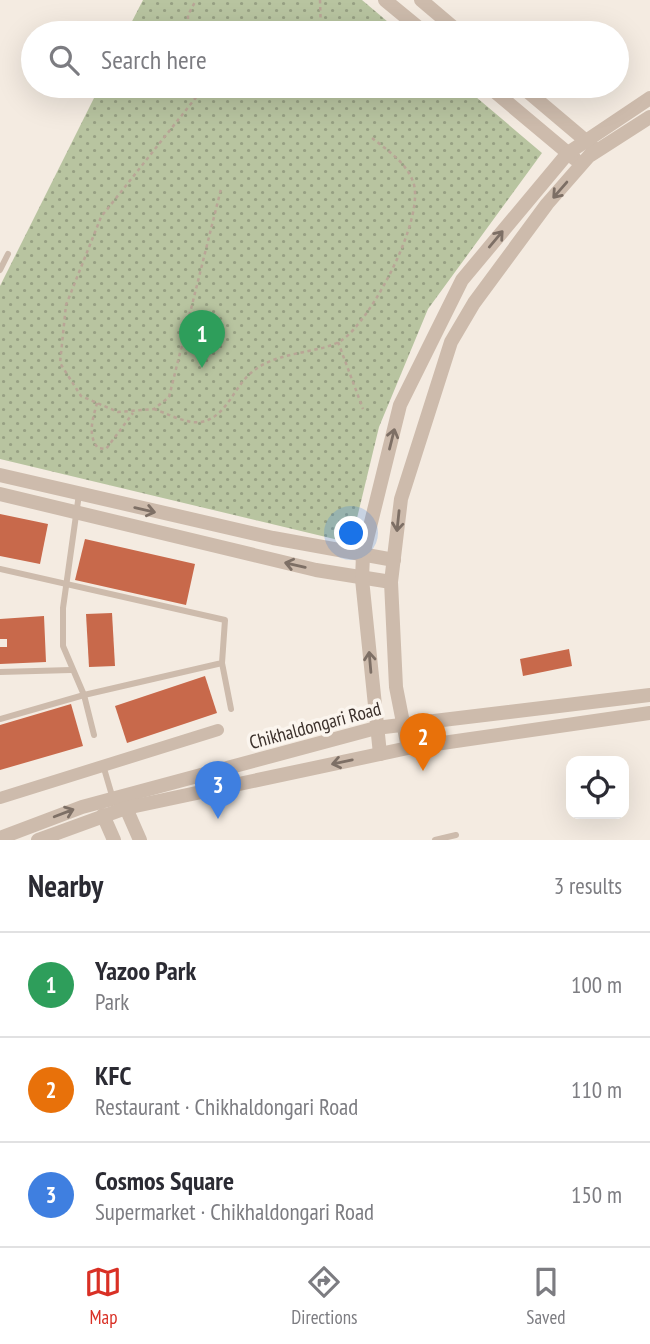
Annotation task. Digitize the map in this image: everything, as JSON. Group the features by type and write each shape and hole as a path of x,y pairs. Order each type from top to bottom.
{"street":[{"path":"385,0 410,21"},
{"path":"421,0 446,21"},
{"path":"502,98 581,165"},
{"path":"535,98 591,146"},
{"path":"408,748 396,687 391,582 401,499 451,342 474,303 547,204 581,165 591,146 650,98"},
{"path":"380,754 362,579 363,555 400,405 462,280 568,153 591,146 650,117"},
{"path":"0,475 273,538 394,560"},
{"path":"0,494 362,579 391,582"},
{"name":"Chikhaldongari Road","path":"0,838 82,807 403,722 650,695"},
{"name":"Chikhaldongari Road","path":"38,840 125,808 408,748 650,713"},
{"path":"0,798 218,730"},
{"path":"125,808 140,840"},
{"path":"103,815 114,840"}],"lane":[{"path":"0,270 8,254"},
{"path":"79,494 66,586 63,646 71,670 84,695 94,735"},
{"path":"0,569 225,620 222,663 231,709"},
{"path":"0,719 84,695 222,663"},
{"path":"0,672 71,670"},
{"path":"103,765 113,799"},
{"path":"435,840 456,835"}],"path":[{"path":"188,21 188,15 196,0"},
{"path":"320,0 321,21"},
{"path":"196,98 101,217 65,305 60,363 81,396 118,412 153,409 197,423 211,419 252,372 287,354 338,342 352,332 377,295 405,241 415,208 414,181 398,158 372,138"},
{"path":"153,409 169,397 176,377 221,189"},
{"path":"338,342 363,409"},
{"path":"97,403 91,423 93,442 98,448 106,449 114,443 134,411"}],"green space":[{"path":"143,0 362,0 387,21 132,21"},
{"path":"94,98 477,98 542,153 428,309 379,427 351,543 0,459 0,286"}],"building":[{"path":"0,514 48,524 40,564 0,556"},
{"path":"85,539 195,564 186,605 75,580"},
{"path":"112,613 115,666 89,667 86,614"},
{"path":"44,616 46,662 0,664 0,647 7,647 7,639 0,639 0,619"},
{"path":"569,649 572,666 523,676 520,659"},
{"path":"205,676 217,713 127,743 115,706"},
{"path":"71,704 83,746 0,770 0,725"}],"place":[{"name":"Yazoo Park","path":"202,368"},
{"name":"KFC","path":"423,771"},
{"name":"Cosmos Square","path":"218,819"}]}
